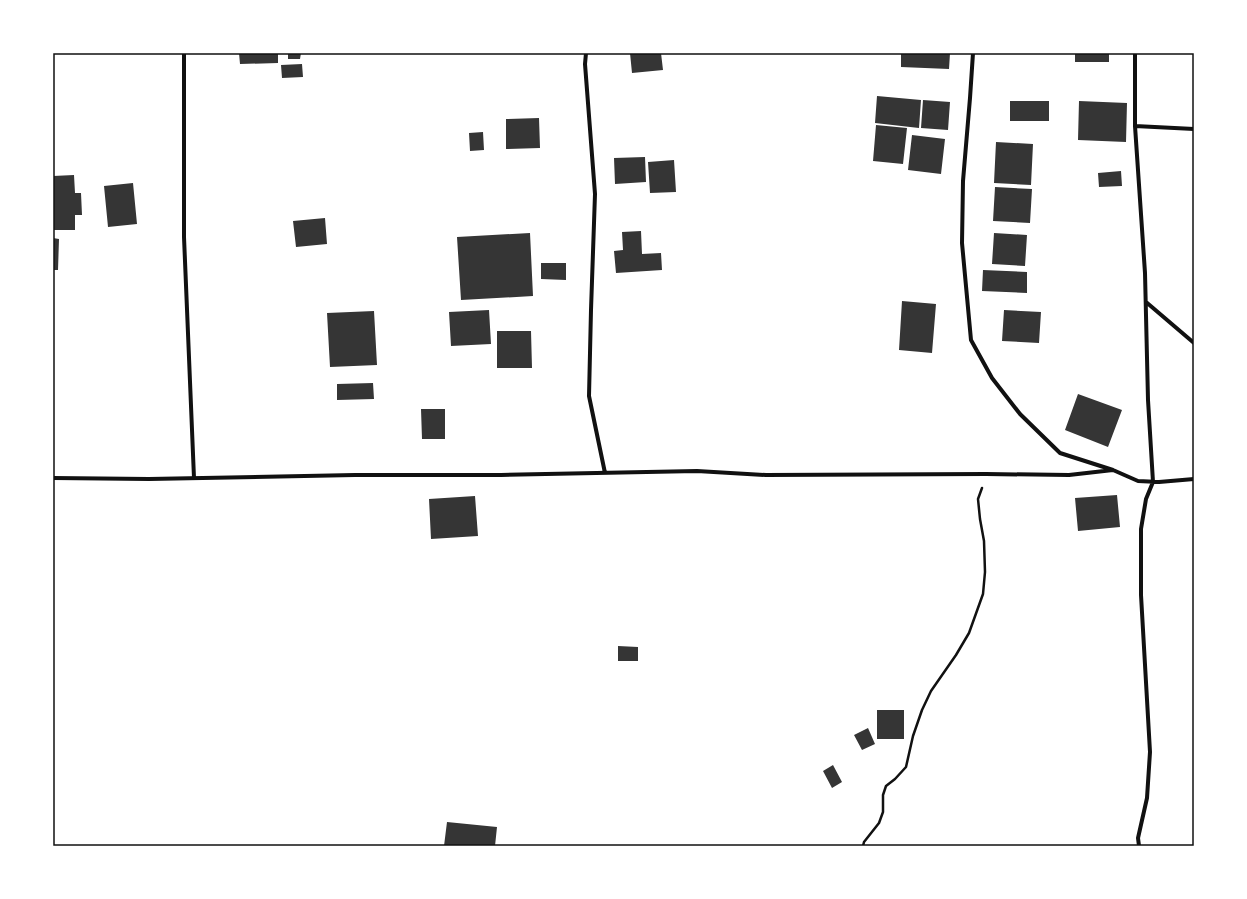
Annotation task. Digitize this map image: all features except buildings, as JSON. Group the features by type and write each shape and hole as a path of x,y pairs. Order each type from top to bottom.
{"street":[{"path":"184,53 184,237 194,478"},
{"path":"586,53 585,64 596,194 589,396 605,473"},
{"path":"973,53 962,228 962,243 971,340 992,378 1020,414 1060,453 1113,470 1138,481 1153,482 1194,479"},
{"path":"1135,53 1135,126 1145,273 1148,400 1153,482 1146,499 1141,529 1140,595 1150,752 1147,798 1138,838 1138,846"},
{"path":"1135,126 1194,129"},
{"path":"1146,302 1194,343"},
{"path":"53,478 502,475 697,471 766,475 1069,475 1113,470"}],"path":[{"path":"863,846 864,842 878,823 883,812 883,795 886,786 906,767 913,736 925,703 931,691 969,633 983,594 985,572 984,541 978,499 986,474"}]}
